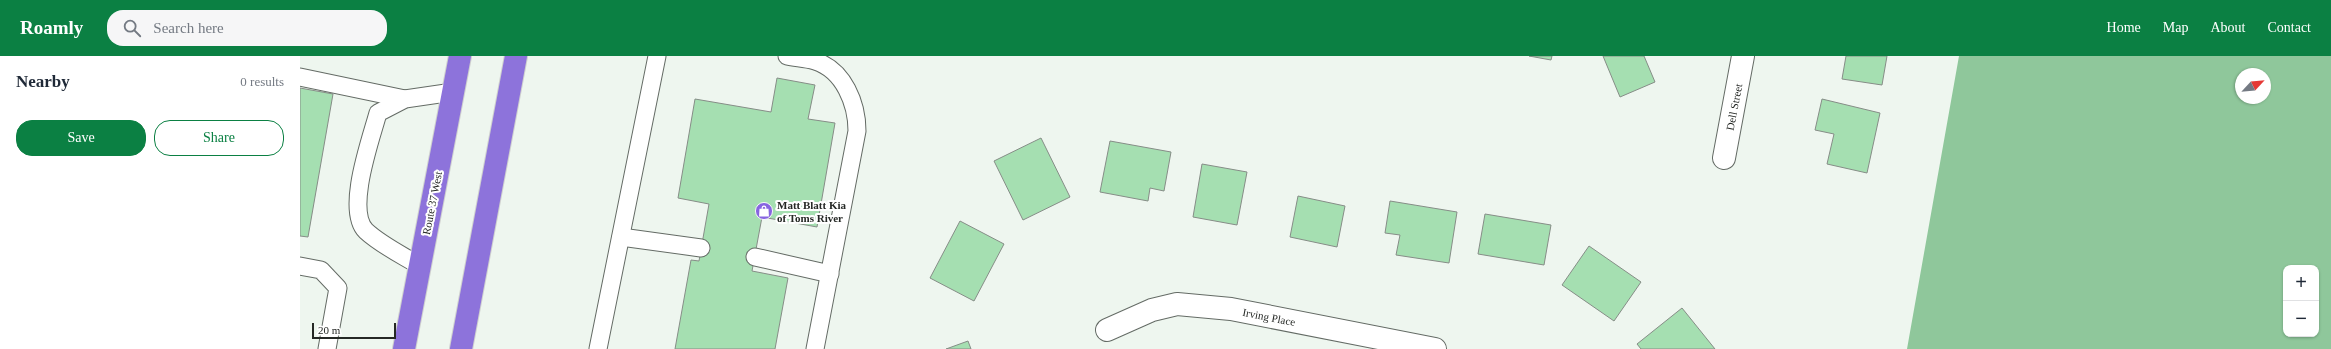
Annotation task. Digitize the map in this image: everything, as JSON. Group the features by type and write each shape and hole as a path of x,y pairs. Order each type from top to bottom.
{"highway":[{"name":"Route 37 West","path":"404,349 460,56"},
{"path":"461,349 516,56"}],"street":[{"name":"Dell Street","path":"1724,158 1743,56"},
{"name":"Irving Place","path":"1107,330 1152,310 1177,304 1231,309 1435,349"}],"lane":[{"path":"598,349 657,56"},
{"path":"787,56 816,61 830,69 843,83 853,99 857,114 857,131 815,349"},
{"path":"300,77 405,99"},
{"path":"420,266 365,230 359,218 357,196 378,113 405,99 453,92"},
{"path":"621,237 701,248"},
{"path":"755,257 830,274"},
{"path":"300,266 321,270 338,288 327,349"}],"green space":[{"path":"1959,56 2331,56 2331,349 1907,349"}],"building":[{"path":"1529,56 1552,56 1551,60"},
{"path":"1603,56 1644,56 1655,82 1620,97"},
{"path":"1846,56 1887,56 1882,85 1842,79"},
{"name":"Matt Blatt Kia of Toms River","path":"777,78 815,85 808,119 835,123 817,227 762,217 752,271 788,278 775,349 675,349 691,260 699,261 709,204 678,198 695,99 771,112"},
{"path":"300,88 333,94 308,237 300,236"},
{"path":"1822,99 1880,113 1867,173 1827,164 1834,134 1815,130"},
{"path":"1041,138 1070,197 1023,220 994,161"},
{"path":"1110,141 1171,152 1164,191 1150,188 1148,201 1100,192"},
{"path":"1202,164 1247,172 1237,225 1193,217"},
{"path":"1298,196 1345,206 1337,247 1290,237"},
{"path":"1390,201 1457,212 1449,263 1396,255 1400,235 1385,233"},
{"path":"1485,214 1551,225 1544,265 1478,254"},
{"path":"960,221 1004,244 974,301 930,278"},
{"path":"1589,246 1641,282 1614,321 1562,285"},
{"path":"1682,308 1715,349 1641,349 1637,344"},
{"path":"968,341 971,349 946,349"}],"place":[{"name":"Matt Blatt Kia of Toms River","path":"764,211"}]}
